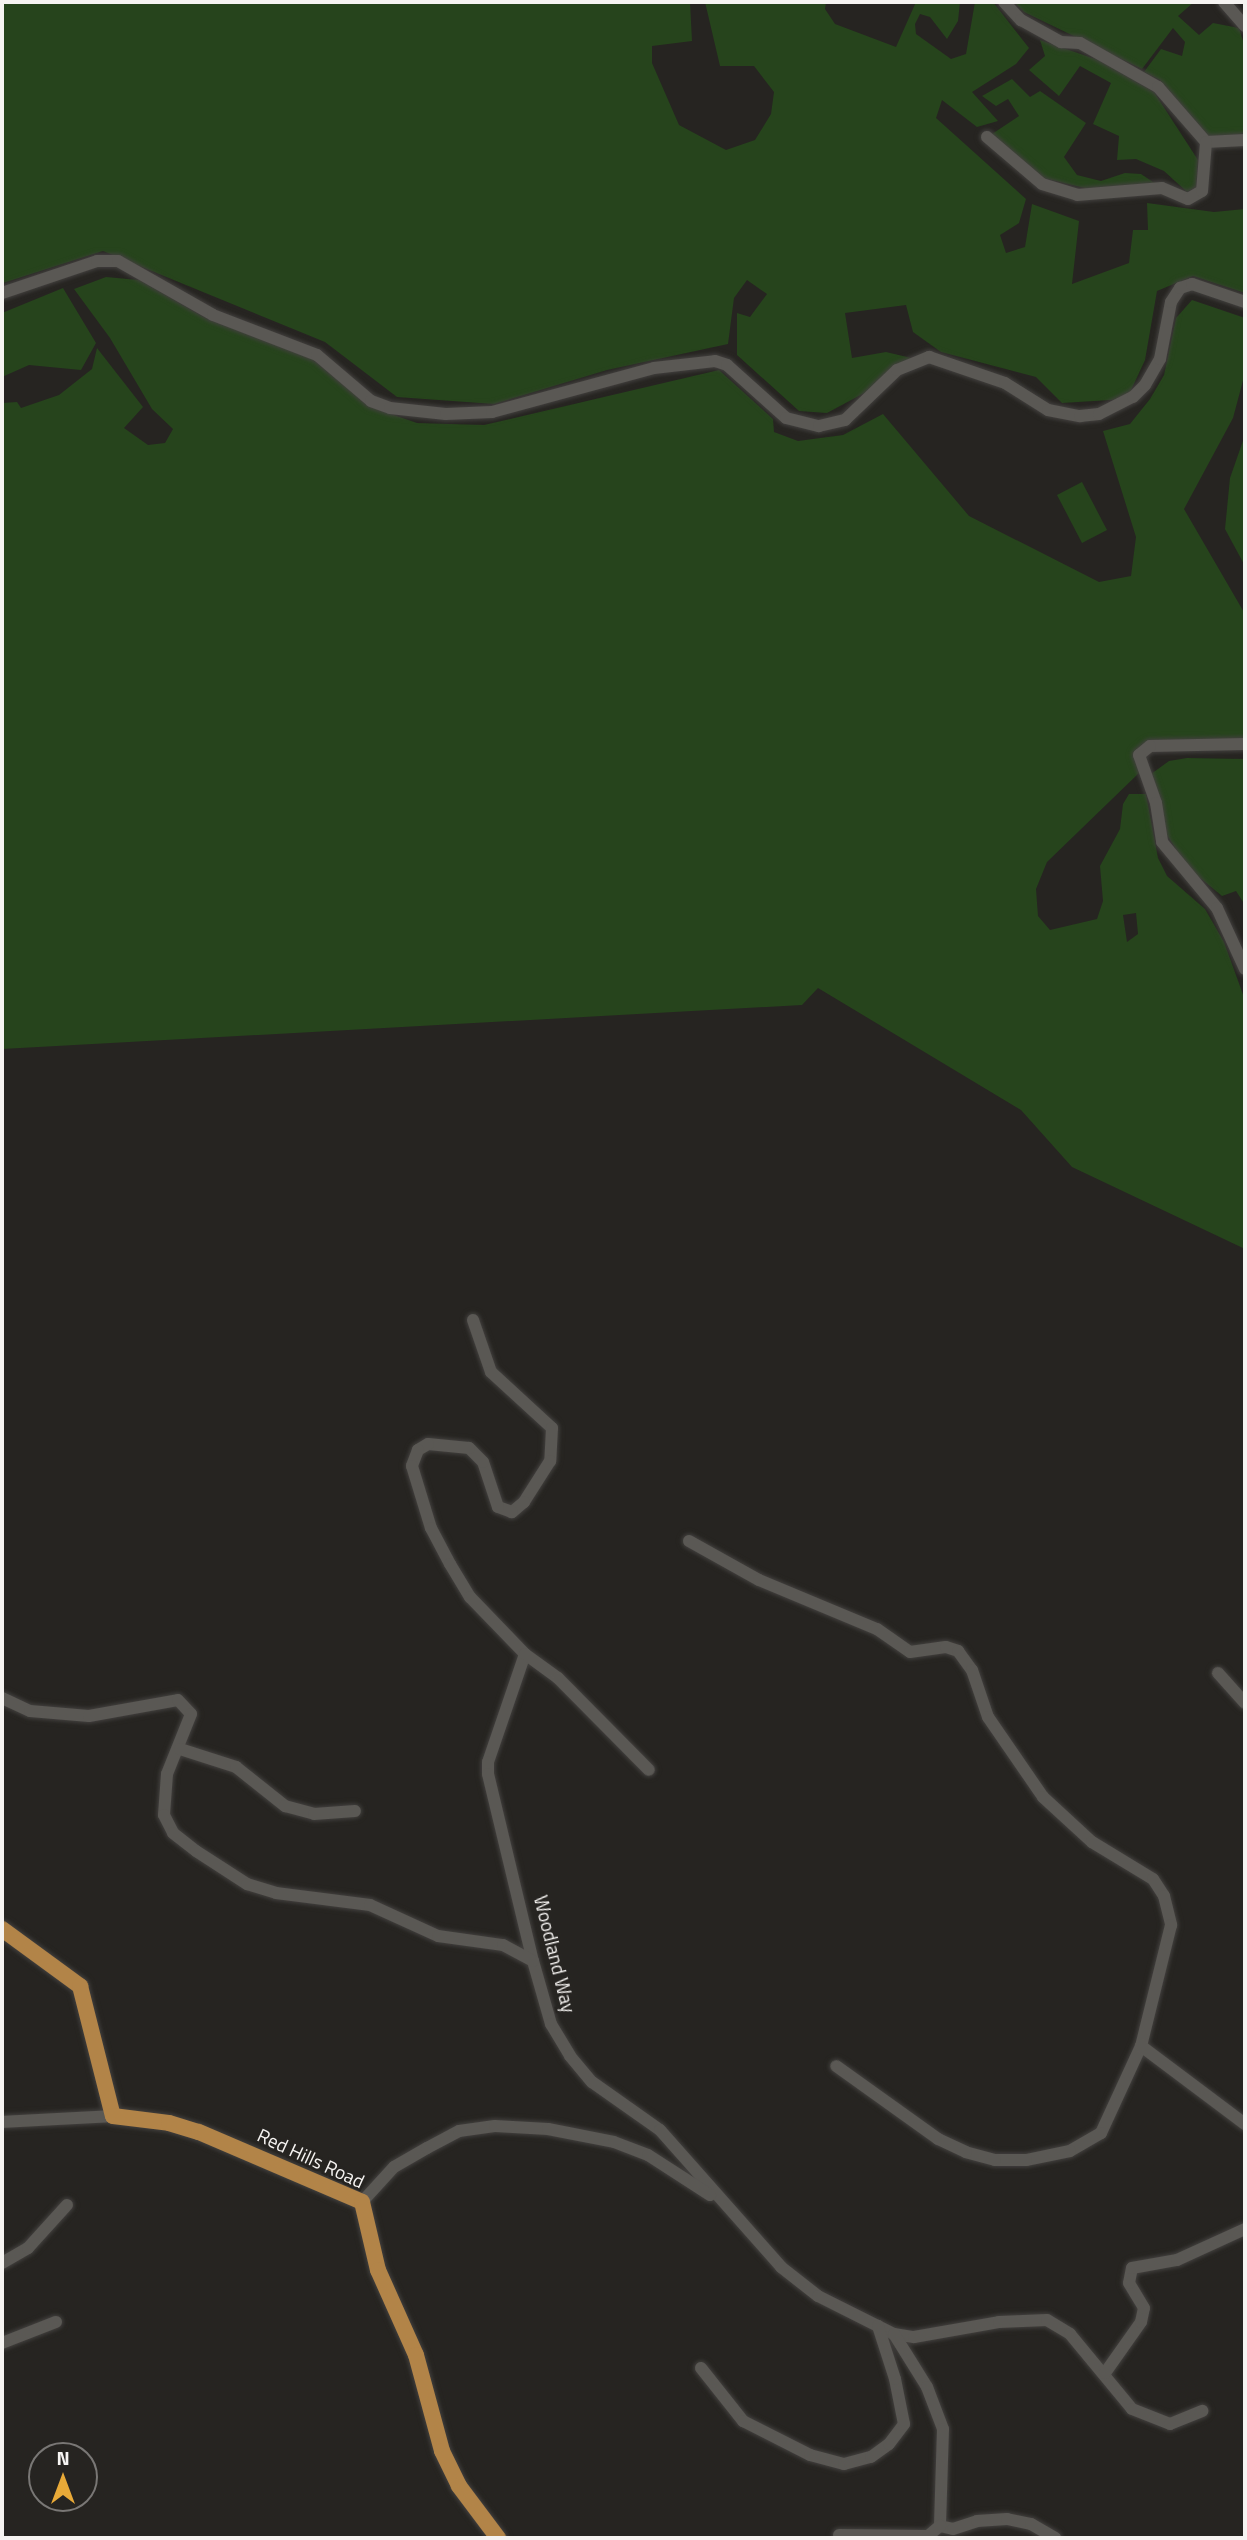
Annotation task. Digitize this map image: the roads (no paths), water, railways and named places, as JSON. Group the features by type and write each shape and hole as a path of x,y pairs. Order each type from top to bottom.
{"main road":[{"path":"2,1929 80,1986 113,2116"},
{"name":"Red Hills Road","path":"113,2116 169,2123 199,2132 362,2202 377,2270 416,2355 442,2451 458,2486 498,2538"}],"street":[{"path":"987,137 1042,184 1077,195 1162,188 1188,199 1202,191 1206,142 1158,87 1080,43 1061,42 1021,20 1004,2"},
{"path":"1224,2 1245,26"},
{"path":"1206,142 1245,140"},
{"path":"2,293 97,261 118,261 213,315 317,355 371,401 390,408 446,414 492,412 654,368 715,361 727,365 786,418 819,425 845,420 897,370 929,357 1005,383 1048,410 1080,416 1099,414 1133,397 1144,385 1160,359 1171,302 1180,288 1192,284 1245,302"},
{"path":"1245,744 1150,746 1139,755 1156,803 1162,842 1217,908 1245,970"},
{"path":"473,1321 491,1372 547,1422 553,1450 524,1502 512,1512 498,1507 483,1462 469,1448 428,1444 418,1450 412,1466 431,1528 470,1597 525,1654 558,1678 649,1770"},
{"path":"689,1541 759,1580 877,1629 910,1652 946,1647 958,1651 972,1670 988,1717 1043,1797 1093,1842 1153,1879 1164,1896 1171,1925 1141,2046 1101,2133 1070,2151 1027,2160 995,2160 938,2139 836,2066"},
{"name":"Woodland Way","path":"525,1654 488,1762 533,1961 551,2024 570,2056 592,2082 660,2130 719,2201 790,2274 818,2296 894,2334 914,2337 999,2322 1046,2320 1070,2334 1105,2373 1124,2402 1150,2419 1179,2423 1203,2411"},
{"path":"1218,1673 1245,1703"},
{"path":"2,1698 30,1711 89,1716 178,1700 191,1714 180,1749 167,1774 164,1815 173,1833 222,1870 276,1893 370,1905 438,1936 503,1945 533,1961"},
{"path":"180,1749 236,1767 285,1806 314,1814 355,1811"},
{"path":"1141,2046 1245,2124"},
{"path":"2,2122 113,2116"},
{"path":"362,2202 394,2167 427,2148 459,2131 495,2126 548,2129 614,2143 648,2155 719,2201"},
{"path":"2,2263 28,2248 67,2205"},
{"path":"1105,2373 1140,2322 1144,2308 1129,2283 1132,2268 1177,2260 1245,2229"},
{"path":"2,2343 56,2322"},
{"path":"701,2368 743,2421 763,2434 827,2462 871,2457 889,2444 904,2424 895,2379 877,2326"},
{"path":"839,2535 928,2536 940,2526 943,2429 928,2387 894,2334"},
{"path":"940,2526 953,2529 977,2521 1007,2519 1031,2524 1055,2538"}]}
